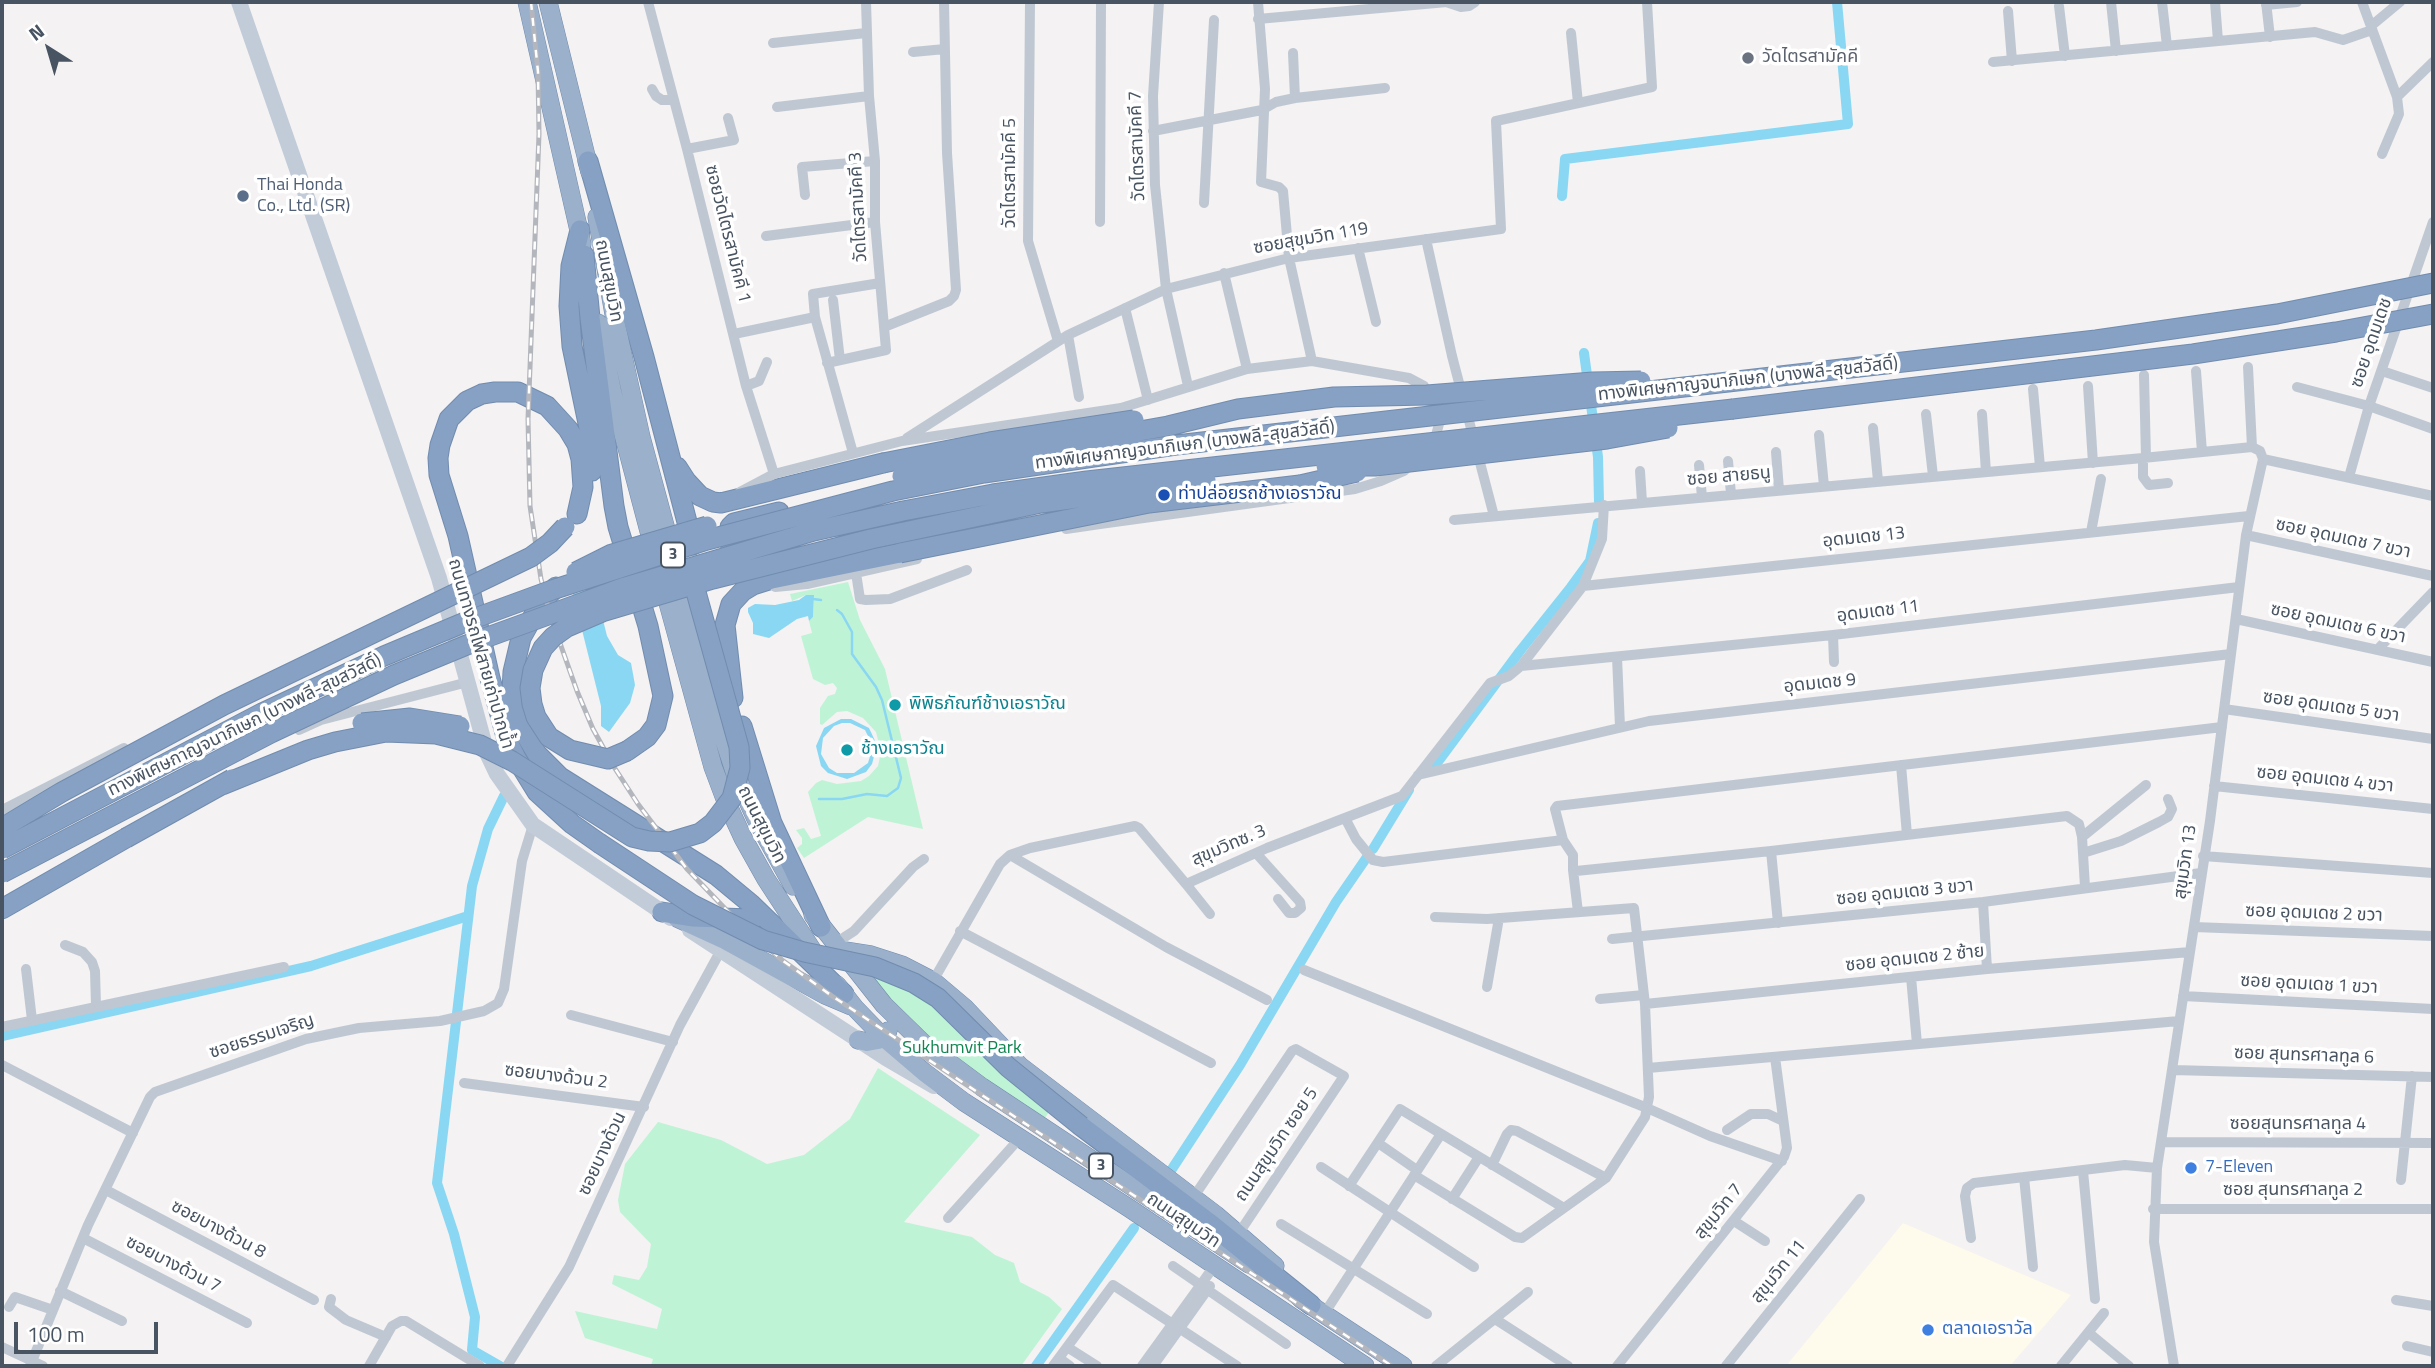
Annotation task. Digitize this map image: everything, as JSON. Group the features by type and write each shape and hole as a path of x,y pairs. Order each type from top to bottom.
{"highway":[{"name":"ถนนสุขุมวิท","path":"527,2 580,230 625,443 713,767 743,838 789,917 849,1001 883,1037 924,1072 1019,1139 1218,1267 1365,1366"},
{"name":"ถนนสุขุมวิท","path":"548,2 588,161 615,320 641,437 717,718 735,773 756,819 792,884 836,947 897,1020 932,1050 982,1087 1404,1366"},
{"path":"588,161 644,357 733,698 772,823 821,926"},
{"path":"2,828 62,792 224,705 531,557 571,521 589,493 593,464 589,428 572,346 569,306 570,266 580,230"},
{"path":"584,255 614,506 618,527 648,626 663,696 656,725 647,737 608,760 597,759 570,750 549,737 531,704 531,680 543,648 553,637 602,612 820,551 1029,505 1261,472 1375,466 1632,435 1733,410"},
{"name":"ทางพิเศษกาญจนาภิเษก (บางพลี-สุขสวัสดิ์)","path":"2,849 262,713 396,651 563,586 795,515 971,475 1079,458 2096,340 2277,314 2433,283"},
{"path":"222,785 308,750 348,739 386,732 436,734 480,745 513,761 632,837 670,842 700,833 713,823 732,798 740,768 739,747 642,389 625,293"},
{"name":"ทางพิเศษกาญจนาภิเษก (บางพลี-สุขสวัสดิ์)","path":"2,872 259,739 406,671 625,587 814,531 980,496 1087,481 1733,410 2193,354 2433,314"},
{"path":"667,448 693,489 706,499 721,503 883,463 1062,430 1334,397 1427,395 1593,382 1728,382"},
{"path":"571,521 583,487 582,458 568,429 547,406 518,392 495,392 467,401 449,419 443,431 438,458 439,475 458,536 490,678 508,740 537,792 572,824 693,905 742,931 804,952 875,967 914,983 938,998 1008,1067 1319,1311"},
{"path":"560,777 537,754 518,722 512,690 513,672 520,638 540,604 562,581 592,563 636,547 870,483 981,459 1168,426 1238,409"},
{"path":"753,584 744,577 731,551 730,527 734,523 914,478 1018,457"},
{"path":"733,698 726,639 727,613 737,596 753,584 1149,503 1323,482 1375,466"},
{"path":"2,909 222,785 314,737 339,728 390,718 433,720 487,735 512,747 716,876 762,915 849,1001"},
{"path":"662,912 724,940 825,995 849,1001"},
{"path":"662,912 694,917 750,919 762,915"},
{"path":"836,947 902,965 933,981 965,1008 1020,1066 1239,1233 1319,1311"},
{"path":"858,1040 872,1042 883,1037 897,1020"},
{"path":"1345,1353 1355,1335"}],"main road":[{"name":"ถนนทางรถไฟสายเก่าปากน้ำ","path":"239,2 443,595 487,753 497,774 533,825 858,1040 964,1102"}],"street":[{"name":"ซอยวัดไตรสามัคคี 1","path":"648,2 746,386 774,474"},
{"name":"วัดไตรสามัคคี 3","path":"827,363 884,352 875,222 875,161 869,96 866,2"},
{"path":"884,327 949,301 956,293 947,153 944,2"},
{"name":"วัดไตรสามัคคี 5","path":"1030,2 1028,241 1063,338 1079,397"},
{"path":"1100,222 1101,2"},
{"name":"วัดไตรสามัคคี 7","path":"1159,2 1153,96 1154,185 1166,289 1188,386"},
{"path":"1258,2 1265,89 1261,182 1279,187 1283,191 1289,258 1312,361"},
{"path":"1258,19 1446,2 1461,7 1475,2"},
{"name":"ซอยสุขุมวิท 119","path":"902,441 1063,338 1166,289 1289,258 1501,229 1496,121 1652,87 1647,2"},
{"path":"2111,2 2116,51"},
{"path":"2162,2 2167,46"},
{"path":"2215,2 2218,41"},
{"path":"2270,37 2266,3 2297,2"},
{"path":"2362,2 2397,97 2399,114 2382,154"},
{"path":"1993,62 2315,32 2343,40 2372,28 2400,2"},
{"path":"2059,6 2065,56"},
{"path":"2008,10 2012,61"},
{"path":"1204,203 1214,20"},
{"path":"773,43 866,33"},
{"path":"1570,33 1578,103"},
{"path":"913,52 945,49"},
{"path":"1293,53 1295,98"},
{"path":"2397,97 2433,62"},
{"path":"1153,131 1262,110 1276,102 1295,98 1385,88"},
{"path":"652,89 662,100 674,100"},
{"path":"777,107 869,96"},
{"path":"687,149 734,140 728,118"},
{"path":"805,195 801,170 804,166 875,161"},
{"path":"766,236 875,222"},
{"name":"ซอย อุดมเดช","path":"2349,477 2369,407 2432,230"},
{"path":"1426,239 1452,356 1494,516"},
{"path":"1358,248 1376,321"},
{"path":"1223,273 1247,369"},
{"path":"853,453 815,317 813,294 880,283"},
{"path":"833,300 840,360"},
{"path":"1125,308 1147,400"},
{"path":"2402,309 2433,319"},
{"path":"734,334 815,317"},
{"path":"721,503 774,474 853,453 902,441 1121,408 1247,369 1312,361 1330,363 1409,377 1424,386 1433,397 1438,424 1436,435 1424,451 1404,471 1354,489 1026,535 807,584 773,587 753,584"},
{"path":"746,386 759,381 767,362"},
{"path":"2248,367 2252,447 2260,451 2263,459 2433,496"},
{"path":"2196,371 2202,452"},
{"path":"2382,371 2433,388"},
{"path":"2144,375 2143,477 2149,485 2168,483"},
{"path":"2088,386 2093,463"},
{"path":"2297,387 2369,407 2433,429"},
{"path":"2033,389 2040,467"},
{"path":"1100,524 1141,494 1153,477 1160,458 1161,445 1155,429 1145,420 1121,408"},
{"path":"1982,414 1986,472"},
{"path":"1926,415 1933,476"},
{"path":"1013,424 1030,528 1026,535"},
{"path":"1873,428 1878,481"},
{"path":"1819,435 1824,486"},
{"name":"ซอย สายธนู","path":"1454,520 2252,447"},
{"path":"1776,452 1779,490"},
{"name":"สุขุมวิท 13","path":"2174,1366 2155,1255 2157,1168 2214,786 2246,535 2263,459"},
{"path":"1728,461 1731,494"},
{"path":"1699,465 1702,496"},
{"path":"1640,471 1642,502"},
{"path":"2091,532 2101,479"},
{"path":"1521,666 1583,586 1602,539 1604,505"},
{"name":"อุดมเดช 13","path":"1583,586 2249,516"},
{"name":"ซอย อุดมเดช 7 ขวา","path":"2246,535 2433,576"},
{"path":"856,573 860,599 866,600 890,599 967,570"},
{"name":"อุดมเดช 11","path":"1521,666 1833,635 2239,587"},
{"path":"2377,650 2433,592"},
{"path":"2,810 443,595"},
{"name":"ซอย อุดมเดช 6 ขวา","path":"2236,619 2433,662"},
{"path":"1833,635 1834,662"},
{"name":"อุดมเดช 9","path":"1422,774 1648,721 2231,654"},
{"path":"1617,657 1620,727"},
{"name":"สุขุมวิทซ. 3","path":"1010,855 1030,848 1135,826 1186,884 1256,853 1402,796 1493,681 1509,676 1521,666"},
{"path":"2,872 321,720 468,682"},
{"name":"ซอย อุดมเดช 5 ขวา","path":"2224,709 2433,739"},
{"path":"1578,912 1573,855 1563,840 1555,809 1557,806 2222,727"},
{"path":"1901,765 1907,835"},
{"path":"2082,837 2146,785"},
{"name":"ซอย อุดมเดช 4 ขวา","path":"2214,786 2433,809"},
{"path":"2083,853 2121,841 2168,817 2172,809 2168,799"},
{"path":"1573,870 1771,851 2067,816 2079,824 2085,887"},
{"path":"1345,818 1367,855 1373,860 1383,862 1563,840"},
{"name":"ซอยธรรมเจริญ","path":"35,1364 60,1291 150,1097 162,1088 306,1039 359,1028 440,1021 493,1007 502,996 514,878 533,825"},
{"path":"1771,851 1778,923"},
{"path":"1256,853 1297,899 1301,908 1295,913 1289,913 1278,899"},
{"path":"933,981 1000,864 1010,855 1166,947 1267,1000"},
{"path":"2203,856 2433,873"},
{"path":"836,947 913,867 924,859"},
{"name":"ซอย อุดมเดช 3 ขวา","path":"1612,939 1983,902 2201,873"},
{"path":"1186,884 1210,914"},
{"path":"1983,902 1987,969"},
{"path":"1378,1143 1452,1199 1515,1237 1522,1238 1606,1178 1646,1117 1648,1068 1644,999 1633,907 1499,918 1435,916"},
{"path":"1486,987 1499,918"},
{"name":"ซอย อุดมเดช 2 ขวา","path":"2194,927 2433,936"},
{"path":"960,931 1211,1063"},
{"path":"65,944 83,952 92,962 96,1006"},
{"name":"ซอยบางด้วน","path":"508,1365 569,1267 673,1042 721,950"},
{"name":"ซอย อุดมเดช 2 ซ้าย","path":"1600,999 1644,999 2190,952"},
{"path":"2,1027 284,967"},
{"path":"26,970 32,1020"},
{"path":"1304,970 1710,1136 1782,1161 1787,1148 1775,1057"},
{"path":"1911,977 1917,1044"},
{"name":"ซอย อุดมเดช 1 ขวา","path":"2183,996 2433,1009"},
{"path":"571,1015 673,1042"},
{"path":"1648,1068 2179,1021"},
{"name":"ถนนสุขุมวิท ซอย 5","path":"1193,1198 1292,1051 1296,1049 1344,1076 1239,1233"},
{"path":"2,1065 134,1133"},
{"name":"ซอย สุนทรศาลทูล 6","path":"2173,1070 2433,1077"},
{"path":"2402,1180 2412,1076"},
{"name":"ซอยบางด้วน 2","path":"464,1083 644,1107"},
{"path":"1349,1186 1400,1109 1564,1208"},
{"path":"1727,1130 1751,1114 1768,1114 1783,1121"},
{"path":"1492,1165 1511,1130 1606,1178"},
{"path":"1319,1311 1354,1268 1441,1134"},
{"path":"948,1218 1019,1139"},
{"name":"ซอยสุนทรศาลทูล 4","path":"2162,1142 2433,1143"},
{"path":"1452,1199 1479,1157"},
{"name":"สุขุมวิท 7","path":"1617,1366 1782,1161"},
{"path":"1971,1238 1965,1196 1967,1188 1974,1183 2135,1165 2157,1168"},
{"path":"1321,1167 1474,1267"},
{"path":"2083,1171 2095,1299"},
{"path":"2024,1177 2033,1267"},
{"name":"ซอยบางด้วน 8","path":"106,1190 314,1300"},
{"name":"สุขุมวิท 11","path":"1726,1366 1860,1199"},
{"name":"ซอย สุนทรศาลทูล 2","path":"2154,1209 2433,1209"},
{"path":"1734,1221 1765,1241"},
{"path":"1281,1224 1427,1314"},
{"name":"ซอยบางด้วน 7","path":"83,1238 247,1323"},
{"path":"1173,1266 1286,1344"},
{"path":"1153,1366 1218,1267"},
{"path":"1070,1366 1056,1362 1113,1285 1237,1366"},
{"path":"60,1291 122,1321"},
{"path":"1436,1366 1528,1292"},
{"path":"9,1307 15,1297 53,1310"},
{"path":"331,1299 329,1307 346,1320 386,1337"},
{"path":"2396,1300 2433,1306"},
{"path":"2061,1366 2104,1313"},
{"path":"1495,1320 1568,1366"},
{"path":"369,1366 397,1322 406,1321 480,1366"},
{"path":"1142,1366 1176,1328"},
{"path":"2090,1333 2130,1366"},
{"path":"2407,1346 2433,1352"},
{"path":"2,1347 35,1364"},
{"path":"1067,1347 1097,1366"}],"shaded area":[{"name":"ตลาดเอราวัล","path":"1903,1223 2071,1295 2010,1366 1786,1366"}],"green space":[{"path":"848,582 860,620 885,669 923,829 868,817 804,858 797,848 802,844 802,838 796,830 804,828 811,839 821,836 808,792 822,780 837,784 861,781 878,766 881,752 876,732 863,718 847,711 837,712 820,724 820,708 828,696 835,694 837,688 833,683 825,685 813,679 801,636 812,633 809,621 813,617 814,596 806,595 792,601 790,594"},
{"name":"Sukhumvit Park","path":"875,967 895,974 1054,1105 1040,1125 982,1087 867,984"},
{"path":"878,1068 980,1135 904,1222 972,1237 995,1255 1014,1263 1020,1282 1049,1297 1062,1309 1021,1366 651,1366 653,1359 585,1338 575,1311 657,1329 662,1309 612,1284 614,1275 639,1280 647,1267 651,1244 620,1212 618,1200 625,1164 658,1122 721,1140 767,1164 804,1155 850,1119"}],"water":[{"path":"595,588 607,636 618,655 631,663 635,685 630,703 609,732 601,726 601,706 573,594"},
{"path":"806,595 814,595 813,617 809,621 808,616 797,619 769,638 753,634 748,608 755,604 775,605 799,600"},
{"path":"841,719 851,719 869,728 877,745 872,764 866,772 847,779 828,773 821,766 816,746 824,728","holes":["850,723 865,730 873,746 868,763 854,773 837,773 829,768 821,754 823,738 834,726"]}],"waterway":[{"path":"1562,196 1565,159 1848,124 1837,2"},
{"path":"1584,353 1598,457 1599,502"},
{"path":"1422,773 1437,763 1590,561 1598,523"},
{"path":"813,599 821,600"},
{"path":"819,799 842,799 867,794 887,796 898,788 901,778 882,700 852,654 852,632 837,610"},
{"path":"1373,849 1409,790"},
{"path":"500,1366 472,1350 475,1317 454,1234 437,1183 472,886 488,829 504,796"},
{"path":"1172,1169 1240,1065 1336,902 1367,857"},
{"path":"2,1036 311,966 468,916"},
{"path":"1036,1366 1134,1228"}],"railway":[{"path":"531,2 538,72 539,134 528,419 530,506 541,579 550,615 577,691 593,729 614,767 687,869 736,920 782,960 832,996 1392,1366"}],"place":[{"name":"วัดไตรสามัคคี","path":"1748,58"},
{"name":"Thai Honda Co., Ltd. (SR)","path":"243,196"},
{"name":"ท่าปล่อยรถช้างเอราวัณ","path":"1164,495"},
{"name":"พิพิธภัณฑ์ช้างเอราวัณ","path":"895,705"},
{"name":"ช้างเอราวัณ","path":"847,750"},
{"name":"7-Eleven","path":"2191,1168"},
{"name":"ตลาดเอราวัล","path":"1928,1330"}]}
